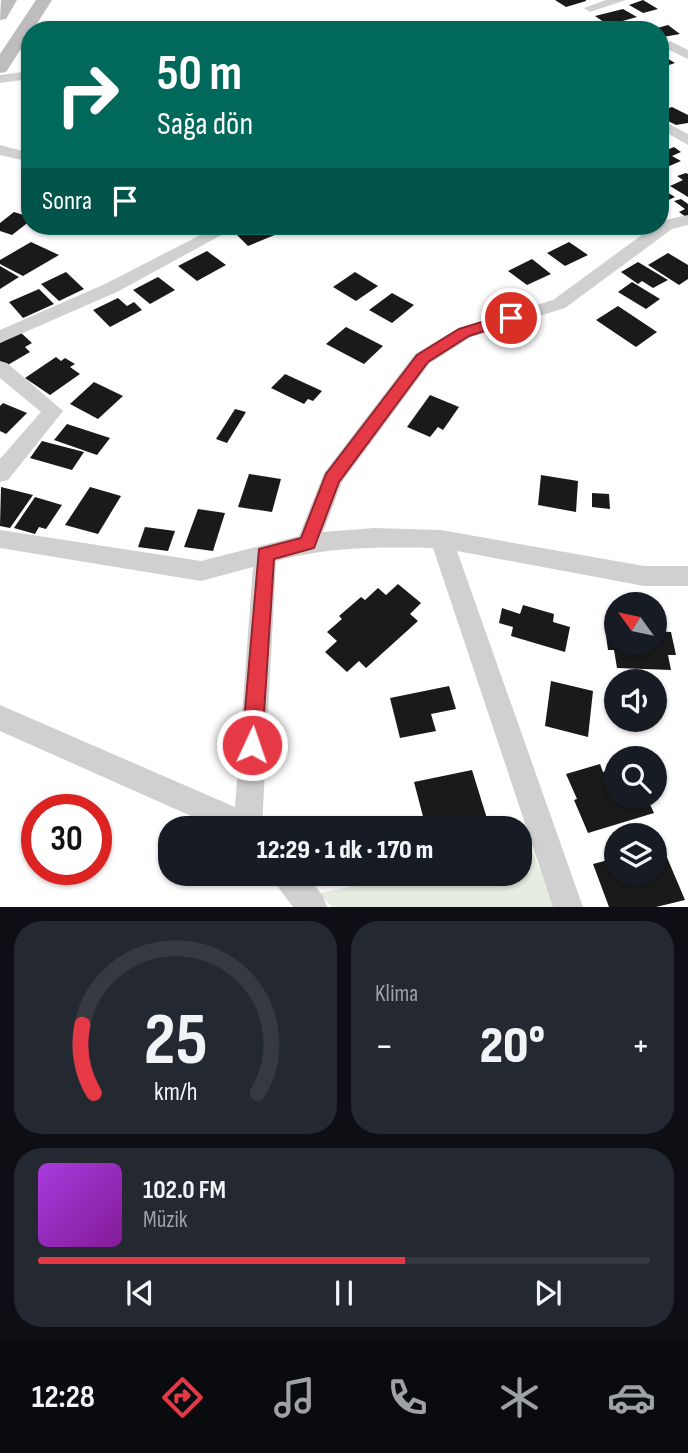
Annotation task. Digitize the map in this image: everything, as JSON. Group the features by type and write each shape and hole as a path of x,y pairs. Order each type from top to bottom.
{"main road":[{"path":"0,15 9,0"},
{"path":"30,21 44,0"},
{"path":"0,68 21,36"}],"street":[{"path":"590,8 620,0"},
{"path":"670,45 688,55"},
{"path":"0,79 21,76"},
{"path":"669,129 688,141"},
{"path":"0,150 21,156"},
{"path":"669,222 688,220"},
{"path":"0,337 111,288 213,235"},
{"path":"308,543 332,479 422,359 464,332 559,304 648,235"},
{"path":"0,368 52,411 0,474"},
{"path":"0,539 201,571 308,543 374,537 441,539 645,576 688,576"},
{"path":"441,539 568,907"},
{"path":"249,816 265,554"},
{"path":"0,718 223,816"},
{"path":"295,886 312,907"}],"shaded area":[{"path":"532,852 554,907 332,907 319,893 355,886 532,886"}],"building":[{"path":"555,0 586,0 586,1 566,7"},
{"path":"643,0 658,9 643,13 629,5"},
{"path":"623,9 637,17 622,21 602,21 595,16"},
{"path":"669,26 680,34 669,36"},
{"path":"669,108 688,115 688,123 676,125 669,122"},
{"path":"674,147 681,152 672,156 681,161 669,166 669,149"},
{"path":"686,173 688,197 670,186 683,180 677,176"},
{"path":"681,199 688,204 686,217 679,212 685,209 674,201"},
{"path":"14,212 21,214 21,228 12,235 0,231 0,223"},
{"path":"237,235 275,235 248,246"},
{"path":"31,242 59,255 23,276 0,264 0,260"},
{"path":"569,242 588,255 565,266 547,253"},
{"path":"207,251 226,265 197,281 178,266"},
{"path":"668,253 688,265 688,279 679,285 648,265"},
{"path":"532,259 551,274 527,285 508,271"},
{"path":"638,262 668,280 653,288 642,281 638,284 621,272"},
{"path":"0,266 19,277 0,289"},
{"path":"66,272 84,289 59,301 41,284"},
{"path":"355,272 378,286 356,301 333,287"},
{"path":"158,277 175,290 150,304 133,290"},
{"path":"632,282 660,299 646,309 618,292"},
{"path":"39,289 54,304 23,318 9,302"},
{"path":"392,293 414,305 392,323 369,310"},
{"path":"118,298 127,306 134,302 142,310 110,327 93,310"},
{"path":"618,306 657,332 636,347 596,320"},
{"path":"346,327 383,346 364,364 326,344"},
{"path":"20,332 32,343 25,347 30,352 6,366 0,361 0,343"},
{"path":"56,357 61,361 65,358 75,364 70,367 80,374 50,395 25,378"},
{"path":"285,374 322,391 313,401 308,399 304,404 271,388"},
{"path":"94,382 123,396 98,419 70,404"},
{"path":"430,395 459,407 443,430 438,427 430,437 407,427"},
{"path":"3,403 27,413 6,434 0,431 0,406"},
{"path":"235,409 246,412 227,443 216,439"},
{"path":"67,424 110,438 97,455 54,440"},
{"path":"42,441 84,452 72,470 30,458"},
{"path":"249,474 281,479 272,512 238,507"},
{"path":"541,475 578,481 576,512 538,505"},
{"path":"1,487 33,495 10,528 0,526"},
{"path":"90,487 121,496 98,534 65,525"},
{"path":"592,493 609,494 610,509 592,507"},
{"path":"35,497 62,505 46,529 39,527 35,534 14,528"},
{"path":"198,509 225,513 213,551 184,547"},
{"path":"145,527 175,531 168,551 138,547"},
{"path":"398,584 421,603 410,614 418,621 366,668 359,661 347,672 325,652 337,641 327,632 342,619 339,616 361,597 365,600 378,588 386,595"},
{"path":"523,605 554,614 553,622 570,627 565,652 511,636 513,627 499,623 502,608 520,614"},
{"path":"667,632 671,632 676,655 668,655 671,670 617,668 615,655 667,655"},
{"path":"551,681 593,691 588,737 545,726"},
{"path":"449,686 456,709 431,714 436,731 400,738 390,698"},
{"path":"600,764 604,772 604,809 652,809 654,813 621,823 604,823 604,828 588,833 566,774"},
{"path":"472,770 486,816 423,816 414,782"},
{"path":"667,857 685,900 656,907 609,907 593,864 604,861 604,886 667,886"}],"route":[{"path":"252,745 265,554 308,543 332,479 422,359 464,332 511,318"}]}
